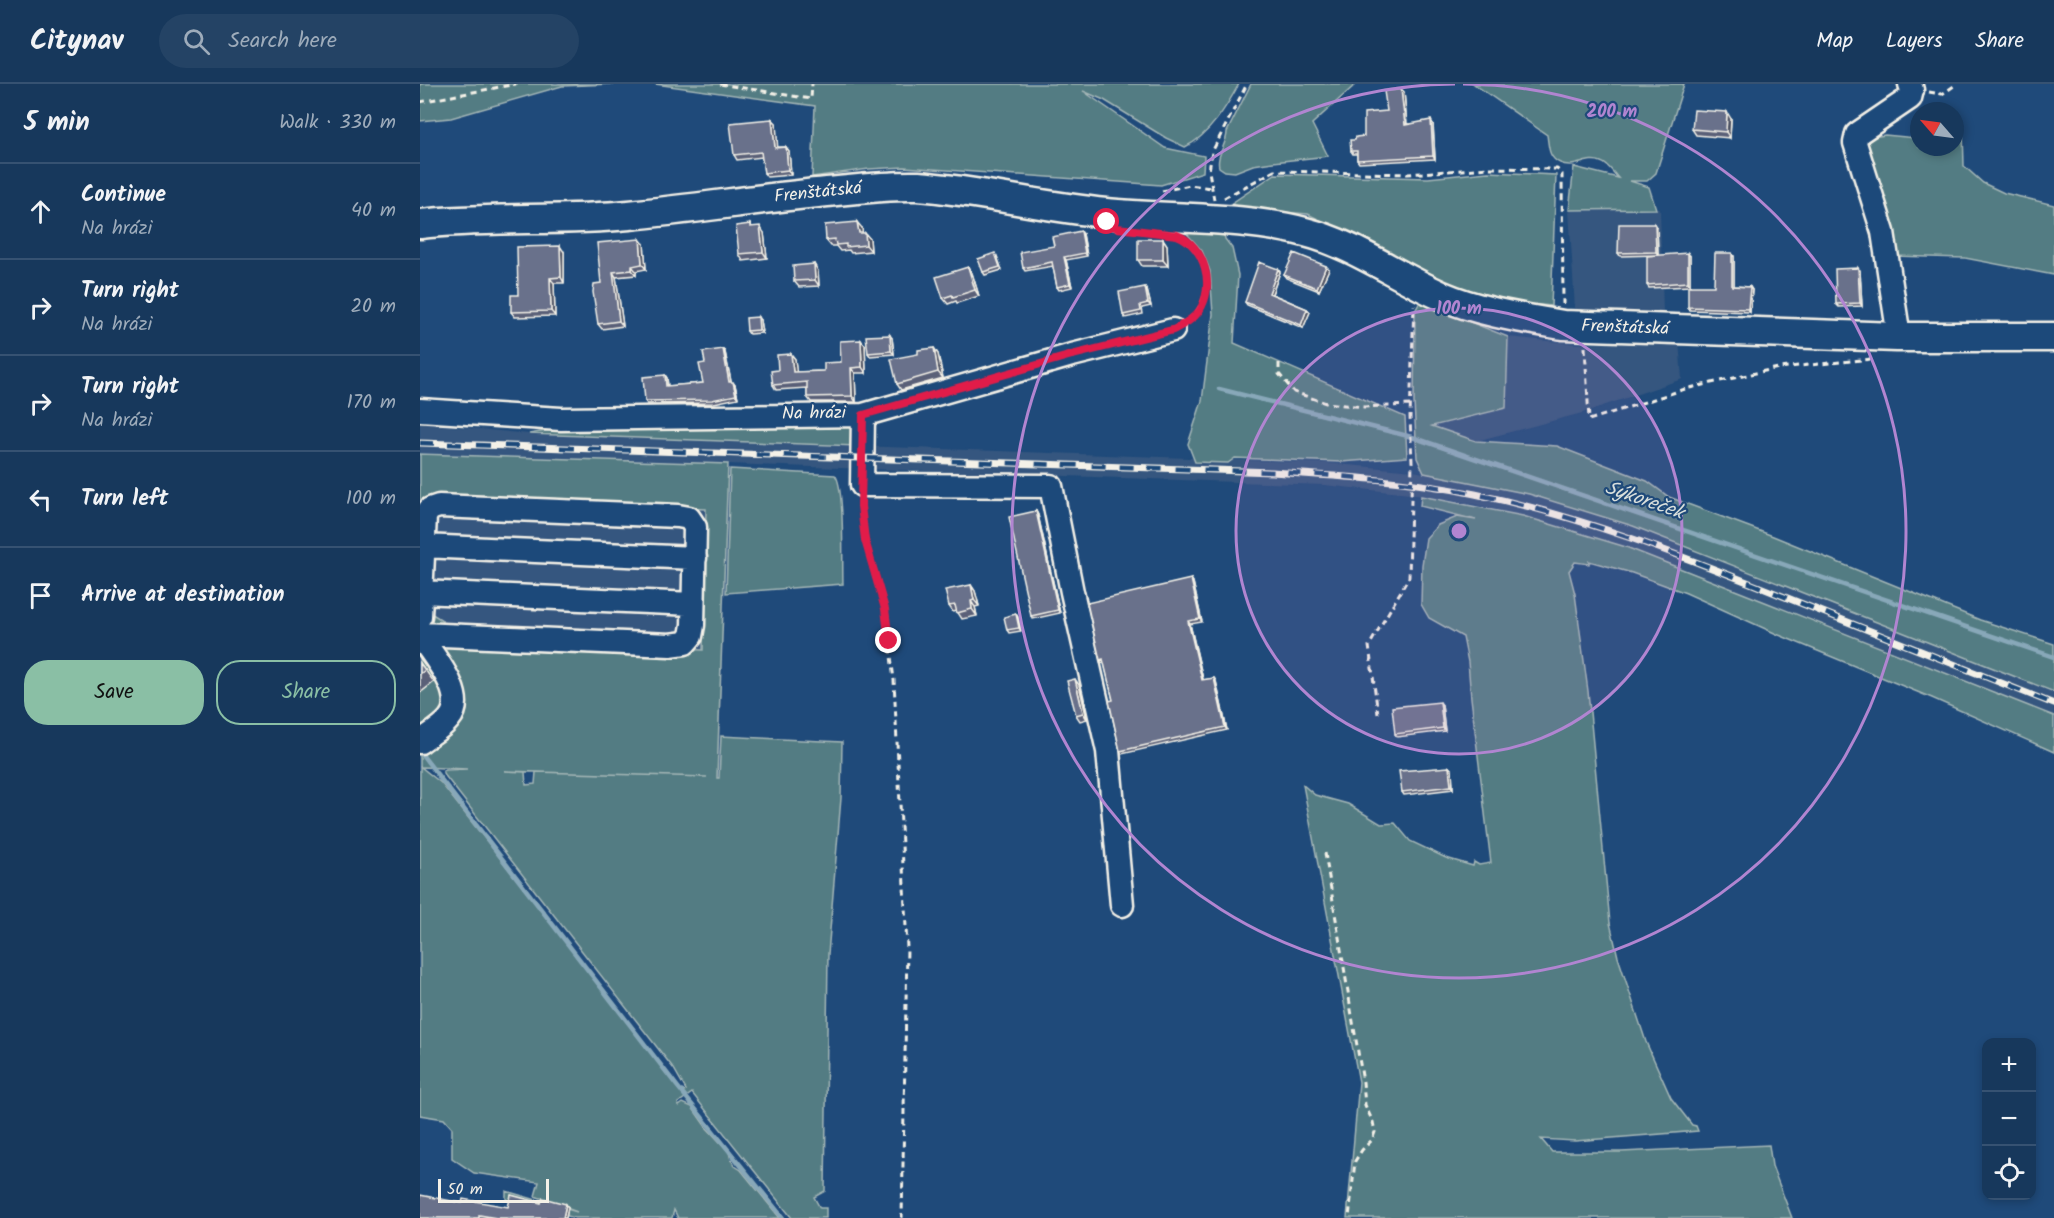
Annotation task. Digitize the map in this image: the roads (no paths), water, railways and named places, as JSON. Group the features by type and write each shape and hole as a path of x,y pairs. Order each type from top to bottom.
{"main road":[{"name":"Frenštátská","path":"420,224 463,220 569,219 628,215 889,186 934,187 1107,213 1182,228 1215,211 1319,236 1468,306 1516,318 1574,326 1897,337 2054,337"}],"street":[{"path":"1897,337 1898,324 1882,232 1855,143 1857,134 1910,98 1911,87"},
{"name":"Na hrázi","path":"420,410 561,419 863,415 1072,355 1173,330"},
{"path":"863,415 862,485 1051,486 1108,752 1122,905"},
{"path":"420,616 425,516 430,509 439,506 678,516 689,518 695,527 691,636 685,643 670,645 420,635"},
{"path":"423,546 695,558"},
{"path":"421,592 693,604"},
{"path":"420,635 445,674 456,699 451,717 424,732"}],"waterway":[{"name":"Sýkoreček","path":"1219,389 1412,437 2054,657"},
{"path":"420,752 677,1086 783,1218"}],"railway":[{"path":"420,443 1273,472 1425,485 1475,494 1553,513 1668,551 2054,704"}]}
